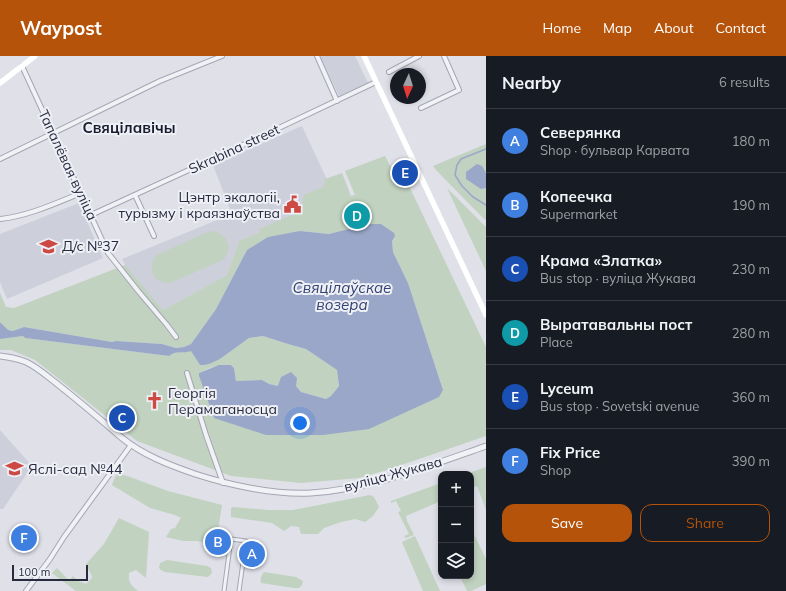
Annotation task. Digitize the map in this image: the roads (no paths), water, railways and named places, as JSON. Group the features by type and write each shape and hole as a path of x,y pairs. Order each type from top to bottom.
{"main road":[{"path":"0,83 35,56"},
{"path":"364,56 486,315"}],"street":[{"path":"0,159 160,81 222,56"},
{"path":"317,56 337,100"},
{"path":"389,72 419,56"},
{"path":"421,108 459,90 444,56"},
{"name":"Тапалёвая вуліца","path":"22,66 108,252 176,337"},
{"name":"Skrabina street","path":"91,215 376,82"},
{"path":"0,219 34,212 81,193"},
{"path":"135,195 154,236"},
{"name":"вуліца Жукава","path":"0,356 26,362 38,369 130,445 151,457 223,483 286,493 310,493 343,489 406,474 486,446"},
{"path":"187,373 206,435 223,483"},
{"path":"26,591 130,445"},
{"path":"224,591 231,539 246,541 239,591"}],"water":[{"path":"477,164 482,166 486,173 486,188 481,189 466,179 466,172"},
{"name":"Свяцілаўскае возера","path":"368,224 381,224 394,233 395,236 392,241 393,252 408,283 443,390 439,397 369,429 323,435 266,435 214,418 199,373 219,365 231,365 234,368 236,381 262,380 269,384 278,386 281,377 291,372 297,378 296,386 301,392 326,399 331,396 339,386 337,370 306,349 263,336 249,338 220,359 204,365 200,365 191,351 174,353 169,356 25,338 23,336 0,339 0,322 8,330 13,331 24,327 112,342 162,344 176,348 184,347 191,344 216,309 247,250 268,237 300,231 329,234"}],"waterway":[{"path":"486,149 461,159 457,165 455,175 462,186 473,197 486,205"}],"place":[{"name":"Lyceum","path":"405,173"},
{"name":"Цэнтр экалогіі, турызму і краязнаўства","path":"293,205"},
{"name":"Выратавальны пост","path":"357,216"},
{"name":"Д/с №37","path":"49,246"},
{"name":"Георгія Перамаганосца","path":"155,401"},
{"name":"Крама «Златка»","path":"122,418"},
{"name":"Яслі-сад №44","path":"15,469"},
{"name":"Fix Price","path":"24,538"},
{"name":"Копеечка","path":"218,542"},
{"name":"Северянка","path":"252,554"}],"district":[{"name":"Свяцілавічы","path":"129,128"}]}
